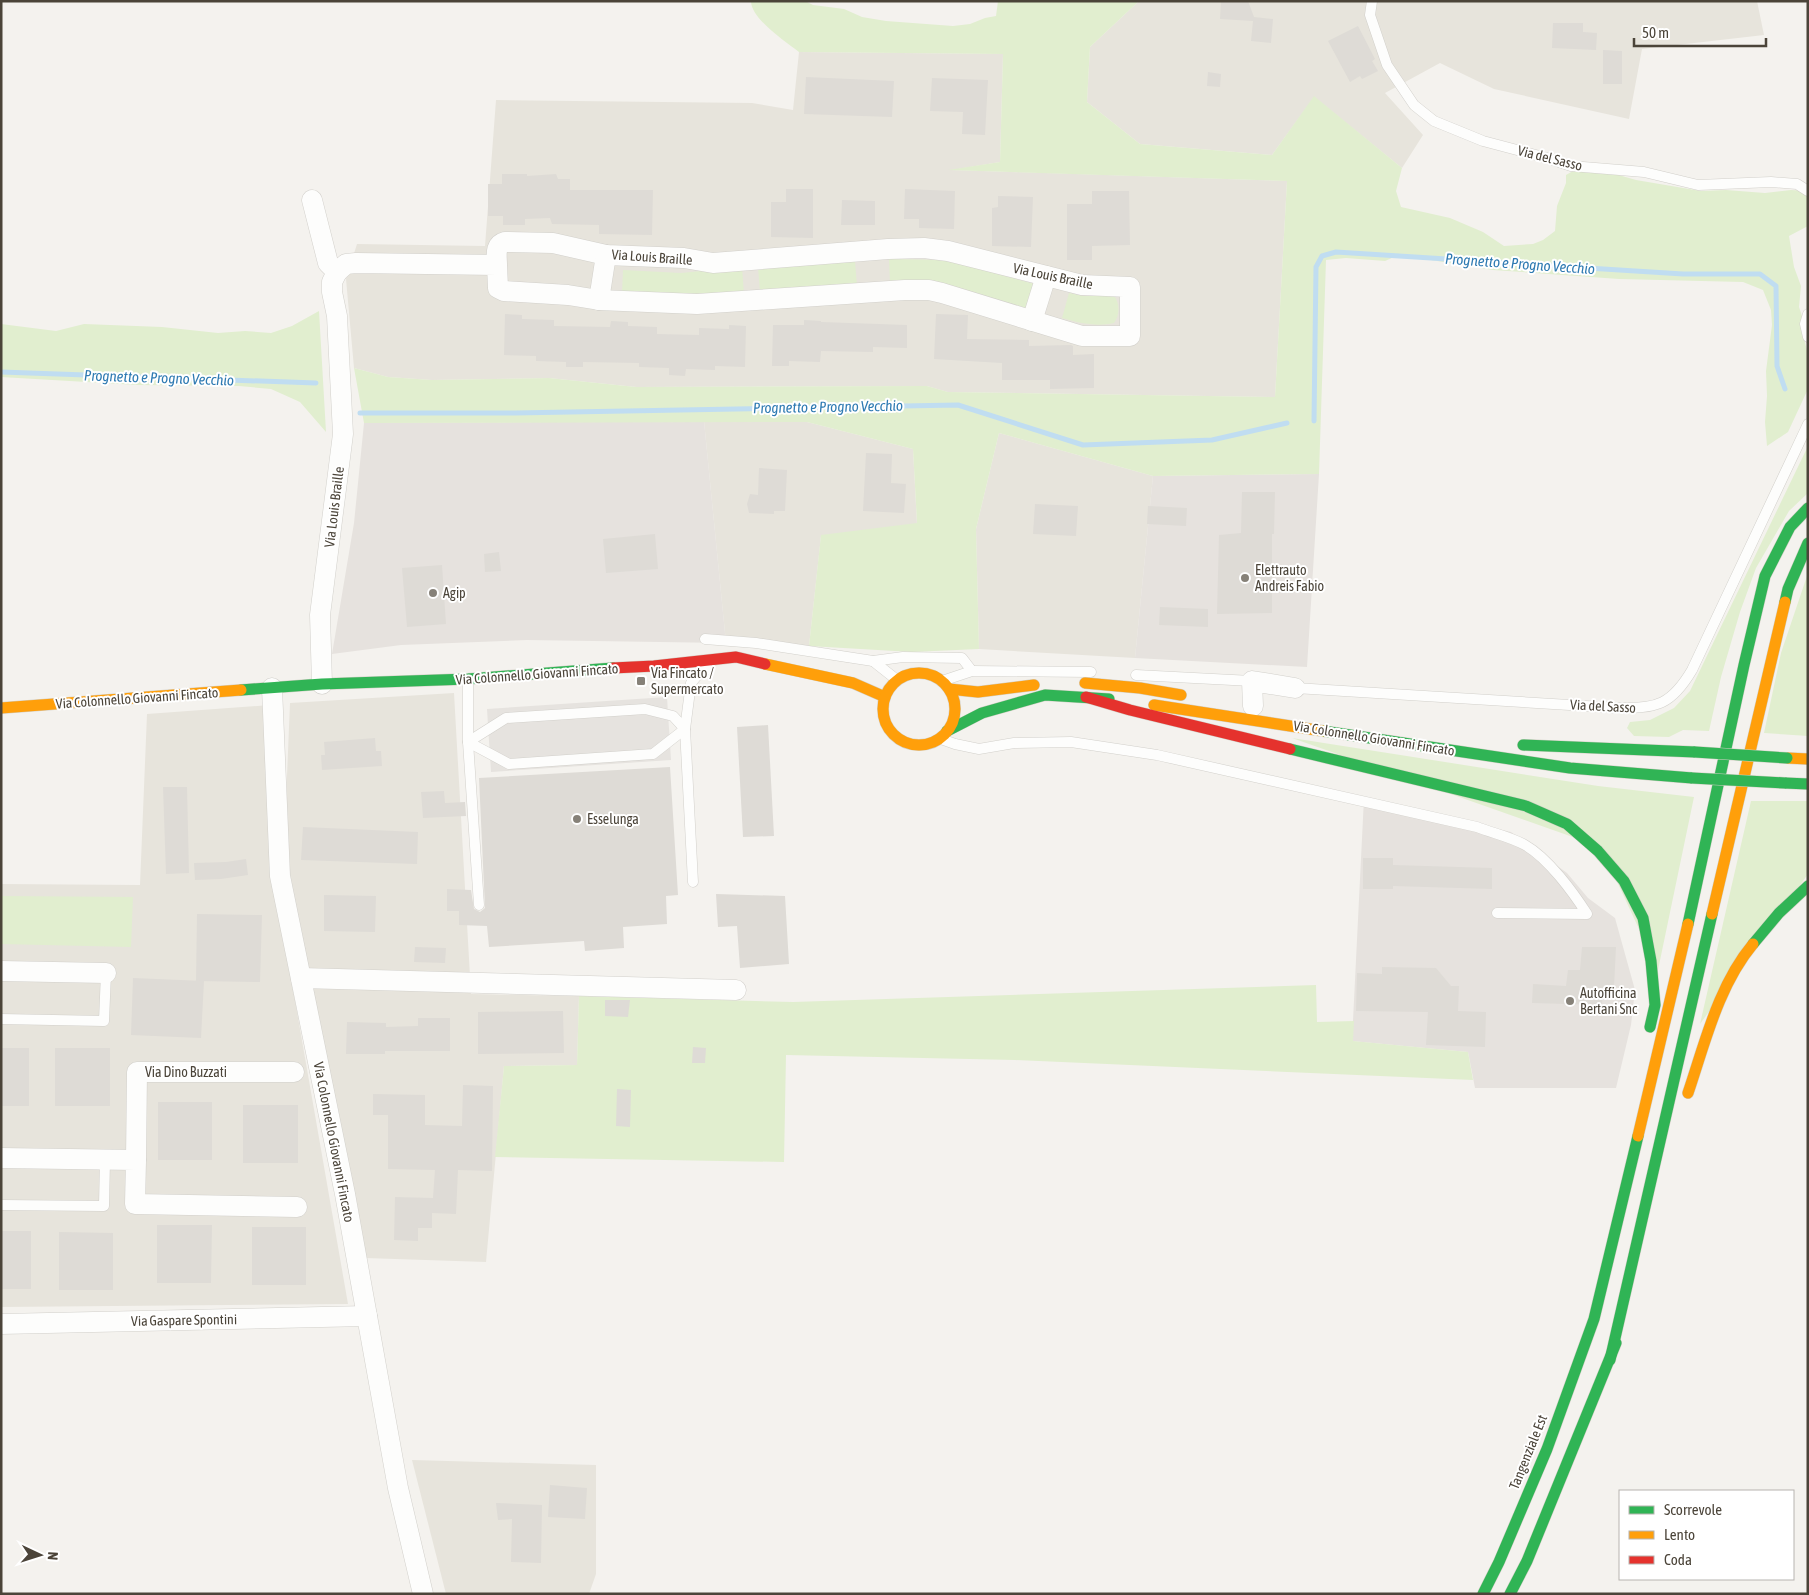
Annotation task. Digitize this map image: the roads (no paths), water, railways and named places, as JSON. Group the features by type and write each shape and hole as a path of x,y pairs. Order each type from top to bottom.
{"main road":[{"path":"1594,1320 1679,966 1765,576 1790,527 1808,508"},
{"path":"1610,1360 1788,589 1808,543"},
{"name":"Via Colonnello Giovanni Fincato","path":"1,708 322,684 468,679 572,670 654,666 736,657 853,683 885,697 884,719 890,730 902,741 915,745 930,743 982,713 1046,695 1133,702 1570,768 1692,778 1808,784"},
{"path":"885,697 890,687 898,680 906,675 920,673 928,674 945,685 978,692 1026,685 1053,684"},
{"path":"1070,684 1088,683 1140,688 1188,696"},
{"path":"943,735 951,724 955,710 952,696 945,685"},
{"path":"1086,697 1130,710 1526,806 1567,824 1598,851 1624,881 1643,918 1651,961 1655,1005 1648,1038"},
{"path":"1512,744 1695,752 1808,760"},
{"path":"1686,1102 1690,1082 1722,995 1743,956 1779,913 1808,886"},
{"path":"1594,1320 1615,1198 1638,1085"},
{"path":"1510,1594 1526,1561 1610,1360 1644,1263"},
{"name":"Tangenziale Est","path":"1483,1594 1499,1562 1547,1450 1594,1320"}],"street":[{"path":"312,200 328,263 337,272 346,264 356,263 497,266"},
{"name":"Via Louis Braille","path":"501,243 553,243 606,255 684,258 713,262 888,249 924,248 948,250 1082,285 1130,287 1130,336 1082,336 929,290 865,292 697,304 599,300 568,295 501,290 496,284 497,248 501,243"},
{"path":"599,300 606,255"},
{"name":"Via Louis Braille","path":"322,684 320,615 343,434 337,316 332,292 332,282 337,272"},
{"path":"1032,321 1046,276"},
{"path":"1252,680 1253,706"},
{"name":"Via del Sasso","path":"1252,680 1295,688"},
{"name":"Via Colonnello Giovanni Fincato","path":"272,688 280,876 343,1185 398,1488 423,1594"},
{"path":"1,971 106,972"},
{"path":"301,978 736,990"},
{"name":"Via Dino Buzzati","path":"294,1072 137,1072 135,1204 297,1207"},
{"path":"1,1158 136,1160"},
{"name":"Via Gaspare Spontini","path":"1,1324 367,1316"}],"lane":[{"name":"Via del Sasso","path":"1372,1 1370,15 1387,65 1414,105 1434,122 1483,142 1571,166 1644,172 1698,185 1771,182 1797,184 1808,191"},
{"path":"1808,314 1806,324 1808,337"},
{"name":"Via del Sasso","path":"1295,688 1619,708 1642,708 1666,701 1682,687 1692,670 1808,424"},
{"path":"705,638 756,643 873,661 903,657 962,658 972,671"},
{"path":"693,882 685,729 691,683 700,672 736,657"},
{"path":"873,661 898,680"},
{"path":"945,685 972,671 1102,673"},
{"path":"1130,674 1252,680"},
{"path":"468,679 468,742 479,905"},
{"path":"468,742 506,718 646,709 673,716 685,729"},
{"path":"468,742 509,764 653,754 685,729"},
{"path":"943,735 955,744 979,749 1014,743 1071,742 1157,755 1477,827 1525,845 1547,863 1572,890 1587,914 1498,913"},
{"path":"1,1020 104,1021 106,972"},
{"path":"1,1206 104,1206 104,1160"}],"waterway":[{"name":"Prognetto e Progno Vecchio","path":"1314,421 1316,267 1322,256 1336,252 1683,274 1760,274 1776,286 1777,366 1785,389"},
{"name":"Prognetto e Progno Vecchio","path":"1,372 316,383"},
{"name":"Prognetto e Progno Vecchio","path":"360,413 515,413 958,405 1083,445 1212,440 1287,423"}],"place":[{"name":"Elettrauto Andreis Fabio","path":"1245,578"},
{"name":"Agip","path":"433,593"},
{"name":"Via Fincato / Supermercato","path":"641,681"},
{"name":"Esselunga","path":"577,819"},
{"name":"Autofficina Bertani Snc","path":"1570,1001"}]}
